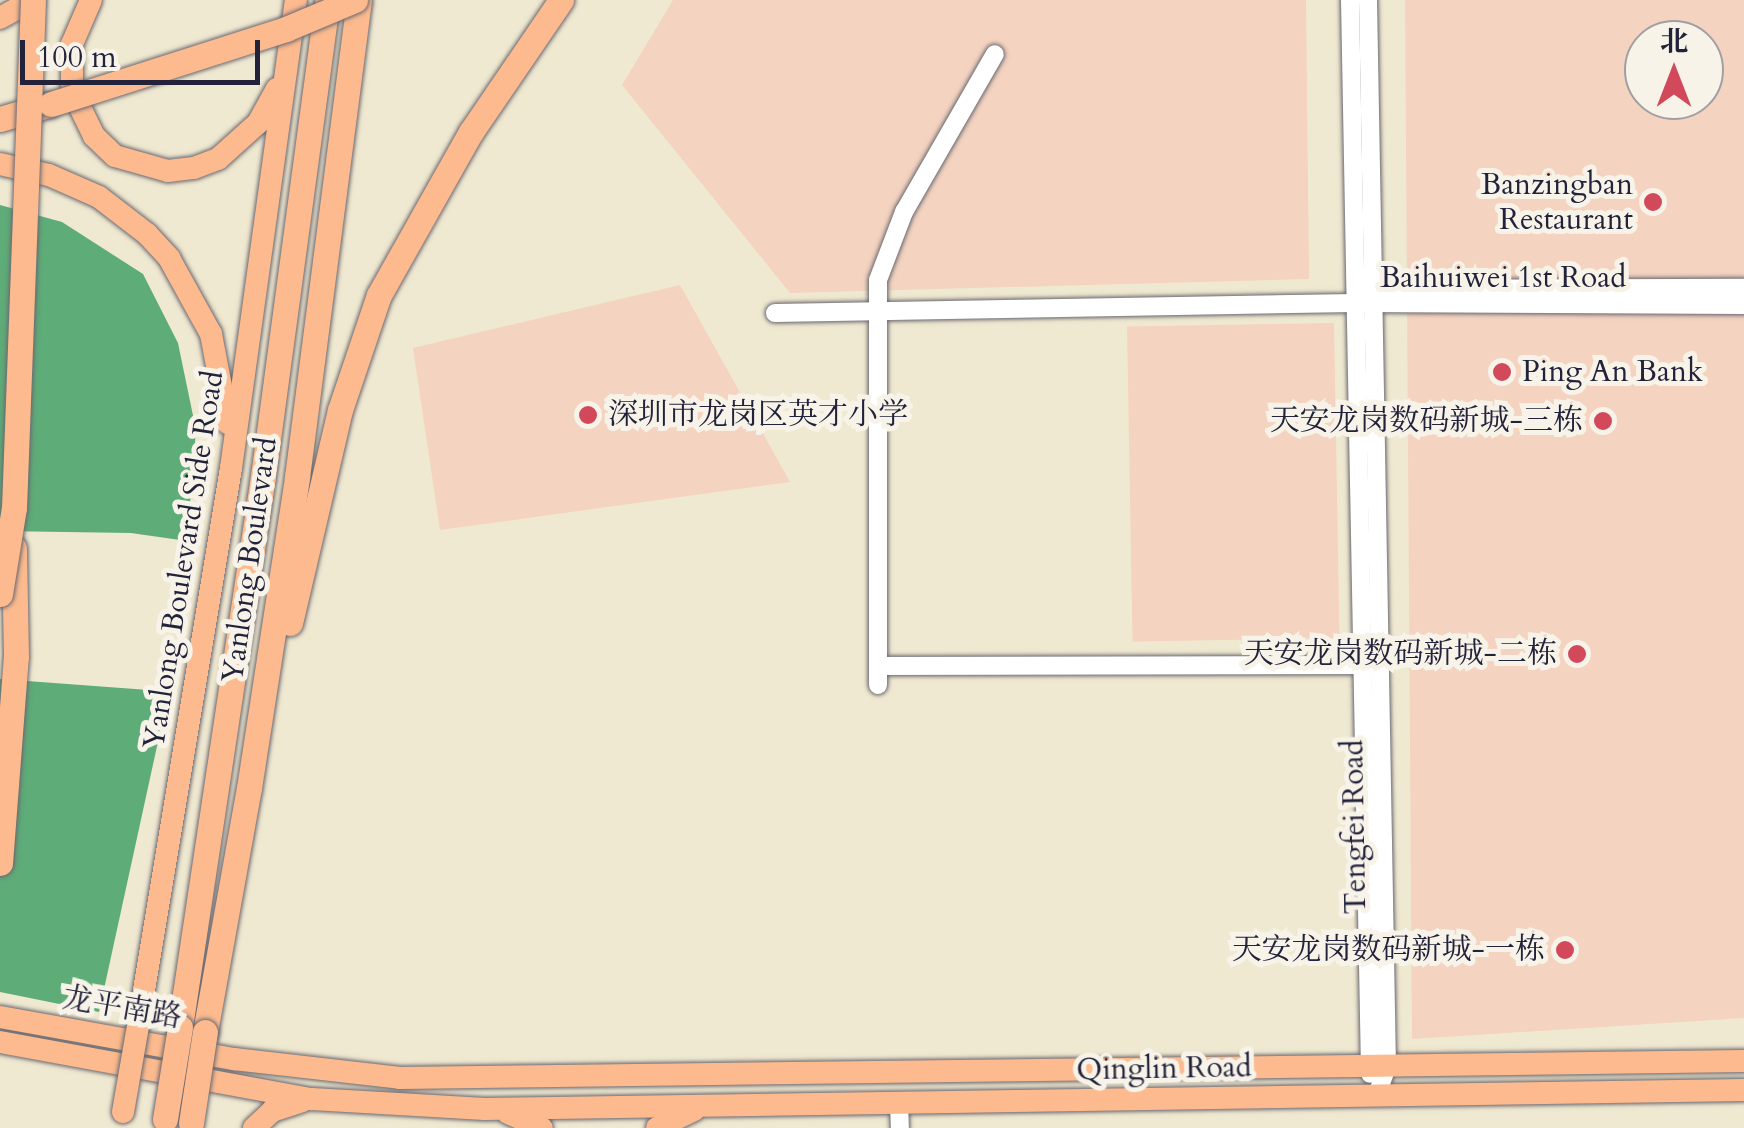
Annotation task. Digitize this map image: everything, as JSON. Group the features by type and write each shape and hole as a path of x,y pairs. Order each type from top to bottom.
{"highway":[{"path":"0,864 16,657 14,508 33,0"},
{"name":"Yanlong Boulevard","path":"190,1126 193,1030 327,0"},
{"path":"0,119 251,41 357,0"},
{"name":"Yanlong Boulevard","path":"164,1123 193,1030 249,788 296,477 357,0"},
{"path":"249,788 351,371 398,256 549,4"},
{"path":"0,594 14,508"}],"main road":[{"path":"0,18 33,0"},
{"path":"91,0 72,44 72,90 94,136 115,156 142,167 194,168 218,159 258,123 288,62"},
{"name":"Yanlong Boulevard Side Road","path":"122,1120 231,468 296,0"},
{"path":"0,164 49,175 99,197 147,234 169,258 195,298 215,346 224,385 231,468"},
{"name":"龙平南路","path":"0,1016 234,1059 400,1078 598,1079"},
{"name":"龙平南路","path":"0,1042 312,1099 485,1109"},
{"name":"Qinglin Road","path":"598,1079 1744,1061"},
{"path":"598,1079 611,1118"},
{"path":"585,1118 598,1079"},
{"name":"Qinglin Road","path":"485,1109 611,1118 709,1106 1744,1090"},
{"path":"254,1128 272,1111 312,1099"},
{"path":"657,1128 680,1114 709,1106"},
{"path":"485,1109 515,1115 542,1128"}],"street":[{"name":"Tengfei Road","path":"1350,0 1367,300"},
{"name":"Tengfei Road","path":"1368,0 1367,300 1377,1095"},
{"path":"994,54 888,244 878,280 878,676 1370,665"},
{"name":"Baihuiwei 1st Road","path":"1367,300 1744,288"},
{"name":"Baihuiwei 1st Road","path":"1367,300 1744,305"},
{"path":"774,314 1367,300"},
{"path":"900,1103 900,1128"}],"shaded area":[{"path":"673,0 1306,0 1309,279 790,293 622,85"},
{"path":"1405,0 1744,0 1744,1018 1412,1039"},
{"name":"深圳市龙岗区英才小学","path":"680,285 790,482 440,530 413,348"},
{"path":"1334,323 1339,638 1133,642 1127,327"}],"green space":[{"path":"0,205 62,222 143,274 178,343 196,430 187,541 131,533 0,531"},
{"path":"0,679 162,691 159,737 99,1012 0,992"}],"place":[{"name":"Banzingban Restaurant","path":"1653,202"},
{"name":"Ping An Bank","path":"1502,372"},
{"name":"深圳市龙岗区英才小学","path":"588,415"},
{"name":"天安龙岗数码新城-三栋","path":"1603,421"},
{"name":"天安龙岗数码新城-二栋","path":"1577,654"},
{"name":"天安龙岗数码新城-一栋","path":"1565,950"}]}
